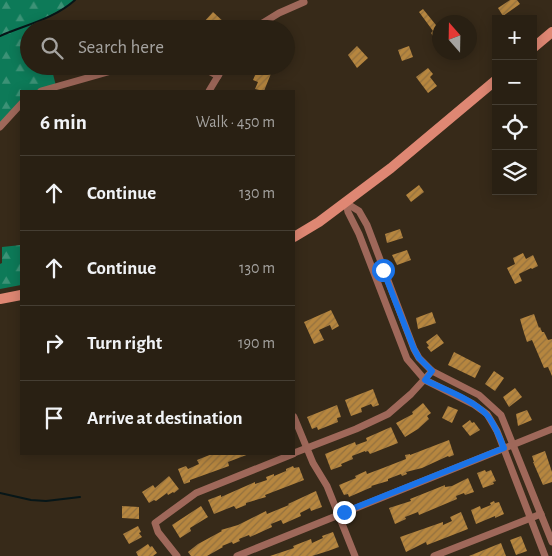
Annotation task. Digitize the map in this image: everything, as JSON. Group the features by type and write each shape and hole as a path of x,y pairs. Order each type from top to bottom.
{"main road":[{"path":"537,45 552,32"},
{"path":"295,236 346,203 392,168 492,83"},
{"path":"0,299 20,296"}],"street":[{"path":"268,20 304,2"},
{"path":"45,90 97,75"},
{"path":"210,90 218,76"},
{"path":"0,127 20,105"},
{"path":"346,203 359,212 367,225 419,358 432,371 479,394 492,405 505,422 552,542"},
{"path":"346,203 407,359 425,380 474,404 487,414 504,448 545,556"},
{"path":"379,288 389,285"},
{"path":"295,453 388,414 400,405 432,371"},
{"path":"295,418 313,463 327,486 355,556"},
{"path":"237,556 552,429"},
{"path":"176,556 158,532 155,523 196,493 291,455"},
{"path":"434,556 541,514"}],"green space":[{"path":"0,0 75,0 68,6 41,20 20,20 20,75 53,75 56,86 44,90 20,90 20,105 0,127"},
{"path":"20,245 20,285 0,289 2,247"}],"building":[{"path":"510,0 517,0 520,4 504,15 502,15 498,8"},
{"path":"423,9 432,20 432,30 419,12"},
{"path":"213,12 222,20 206,20"},
{"path":"357,46 368,58 357,68 348,55"},
{"path":"409,46 413,57 402,61 398,50"},
{"path":"428,68 433,74 430,77 437,86 428,93 416,77"},
{"path":"255,75 270,75 264,90 255,89 258,82 253,80"},
{"path":"419,185 424,192 411,202 406,195"},
{"path":"400,229 403,238 387,243 385,234"},
{"path":"407,250 411,260 397,265 392,255"},
{"path":"523,253 526,259 533,255 538,266 519,274 522,281 515,284 507,268 515,264 513,258"},
{"path":"331,310 339,326 332,330 330,325 319,330 324,340 314,344 304,322"},
{"path":"432,312 436,323 418,329 416,318"},
{"path":"534,314 539,328 544,332 548,340 552,339 552,376 548,367 544,368 532,340 527,342 524,333 520,319"},
{"path":"437,334 444,343 431,352 426,342"},
{"path":"454,352 481,366 475,378 448,365"},
{"path":"494,371 504,378 495,391 485,384"},
{"path":"515,388 522,397 509,407 503,397"},
{"path":"373,389 379,405 373,407 371,404 361,408 362,412 351,416 345,400"},
{"path":"423,403 431,413 427,416 429,419 405,437 396,423 413,414 412,412"},
{"path":"337,405 341,417 337,418 338,422 318,430 317,427 312,429 307,417"},
{"path":"448,406 458,410 452,423 442,418"},
{"path":"527,410 532,420 518,426 516,414"},
{"path":"470,420 480,430 470,436 462,426"},
{"path":"391,427 398,443 370,454 368,451 365,451 352,456 353,459 331,470 325,454 355,442 356,445 367,441 366,438"},
{"path":"449,440 454,455 422,468 406,472 407,474 402,476 401,474 388,479 388,481 371,486 349,497 348,494 344,495 339,485 356,478 355,476 366,471 367,474 406,459 405,455 410,455"},
{"path":"545,451 552,472 552,482 543,485 532,456"},
{"path":"210,455 246,455 228,462 229,466 184,484 178,469 186,466 188,469 199,464 197,460"},
{"path":"293,466 294,468 299,467 304,480 265,495 266,497 246,503 246,505 236,509 234,506 214,514 208,500 221,495 221,497 255,482 255,484 267,480 266,477 274,474 274,476"},
{"path":"485,470 486,472 491,470 496,481 493,482 494,484 483,488 477,473"},
{"path":"169,476 179,489 174,493 168,495 167,493 156,501 154,500 149,503 142,492 153,485 155,488"},
{"path":"468,478 474,492 456,496 457,499 419,515 418,512 405,517 406,519 395,524 389,508 411,501 410,499 445,485 445,487 452,486"},
{"path":"316,491 322,507 311,511 310,508 300,513 301,516 283,524 281,520 271,524 272,527 250,537 249,535 239,539 240,541 233,544 232,542 222,546 207,556 191,556 188,552 221,530 238,525 266,511 267,514 289,505"},
{"path":"494,501 495,503 499,502 504,514 476,524 471,510 480,506 481,509 491,505 490,503"},
{"path":"122,506 139,507 139,519 122,518"},
{"path":"201,506 208,517 190,528 191,531 180,538 172,525"},
{"path":"461,512 468,529 427,545 426,542 406,552 400,537 443,522 443,525 452,521 450,517"},
{"path":"138,526 142,537 129,544 123,534"},
{"path":"333,532 339,547 312,556 270,556 294,548 293,546 311,539 312,543 323,538 322,536"},
{"path":"521,536 527,551 516,555 510,540"},
{"path":"501,543 506,556 469,556"},
{"path":"148,544 157,553 153,556 138,556 136,552"}],"waterway":[{"path":"41,20 67,7 75,0"},
{"path":"0,36 20,28"},
{"path":"0,493 31,500 46,501 80,497"}],"route":[{"path":"344,512 504,448 487,414 474,404 425,380 432,371 419,358 414,349 383,270"}]}
